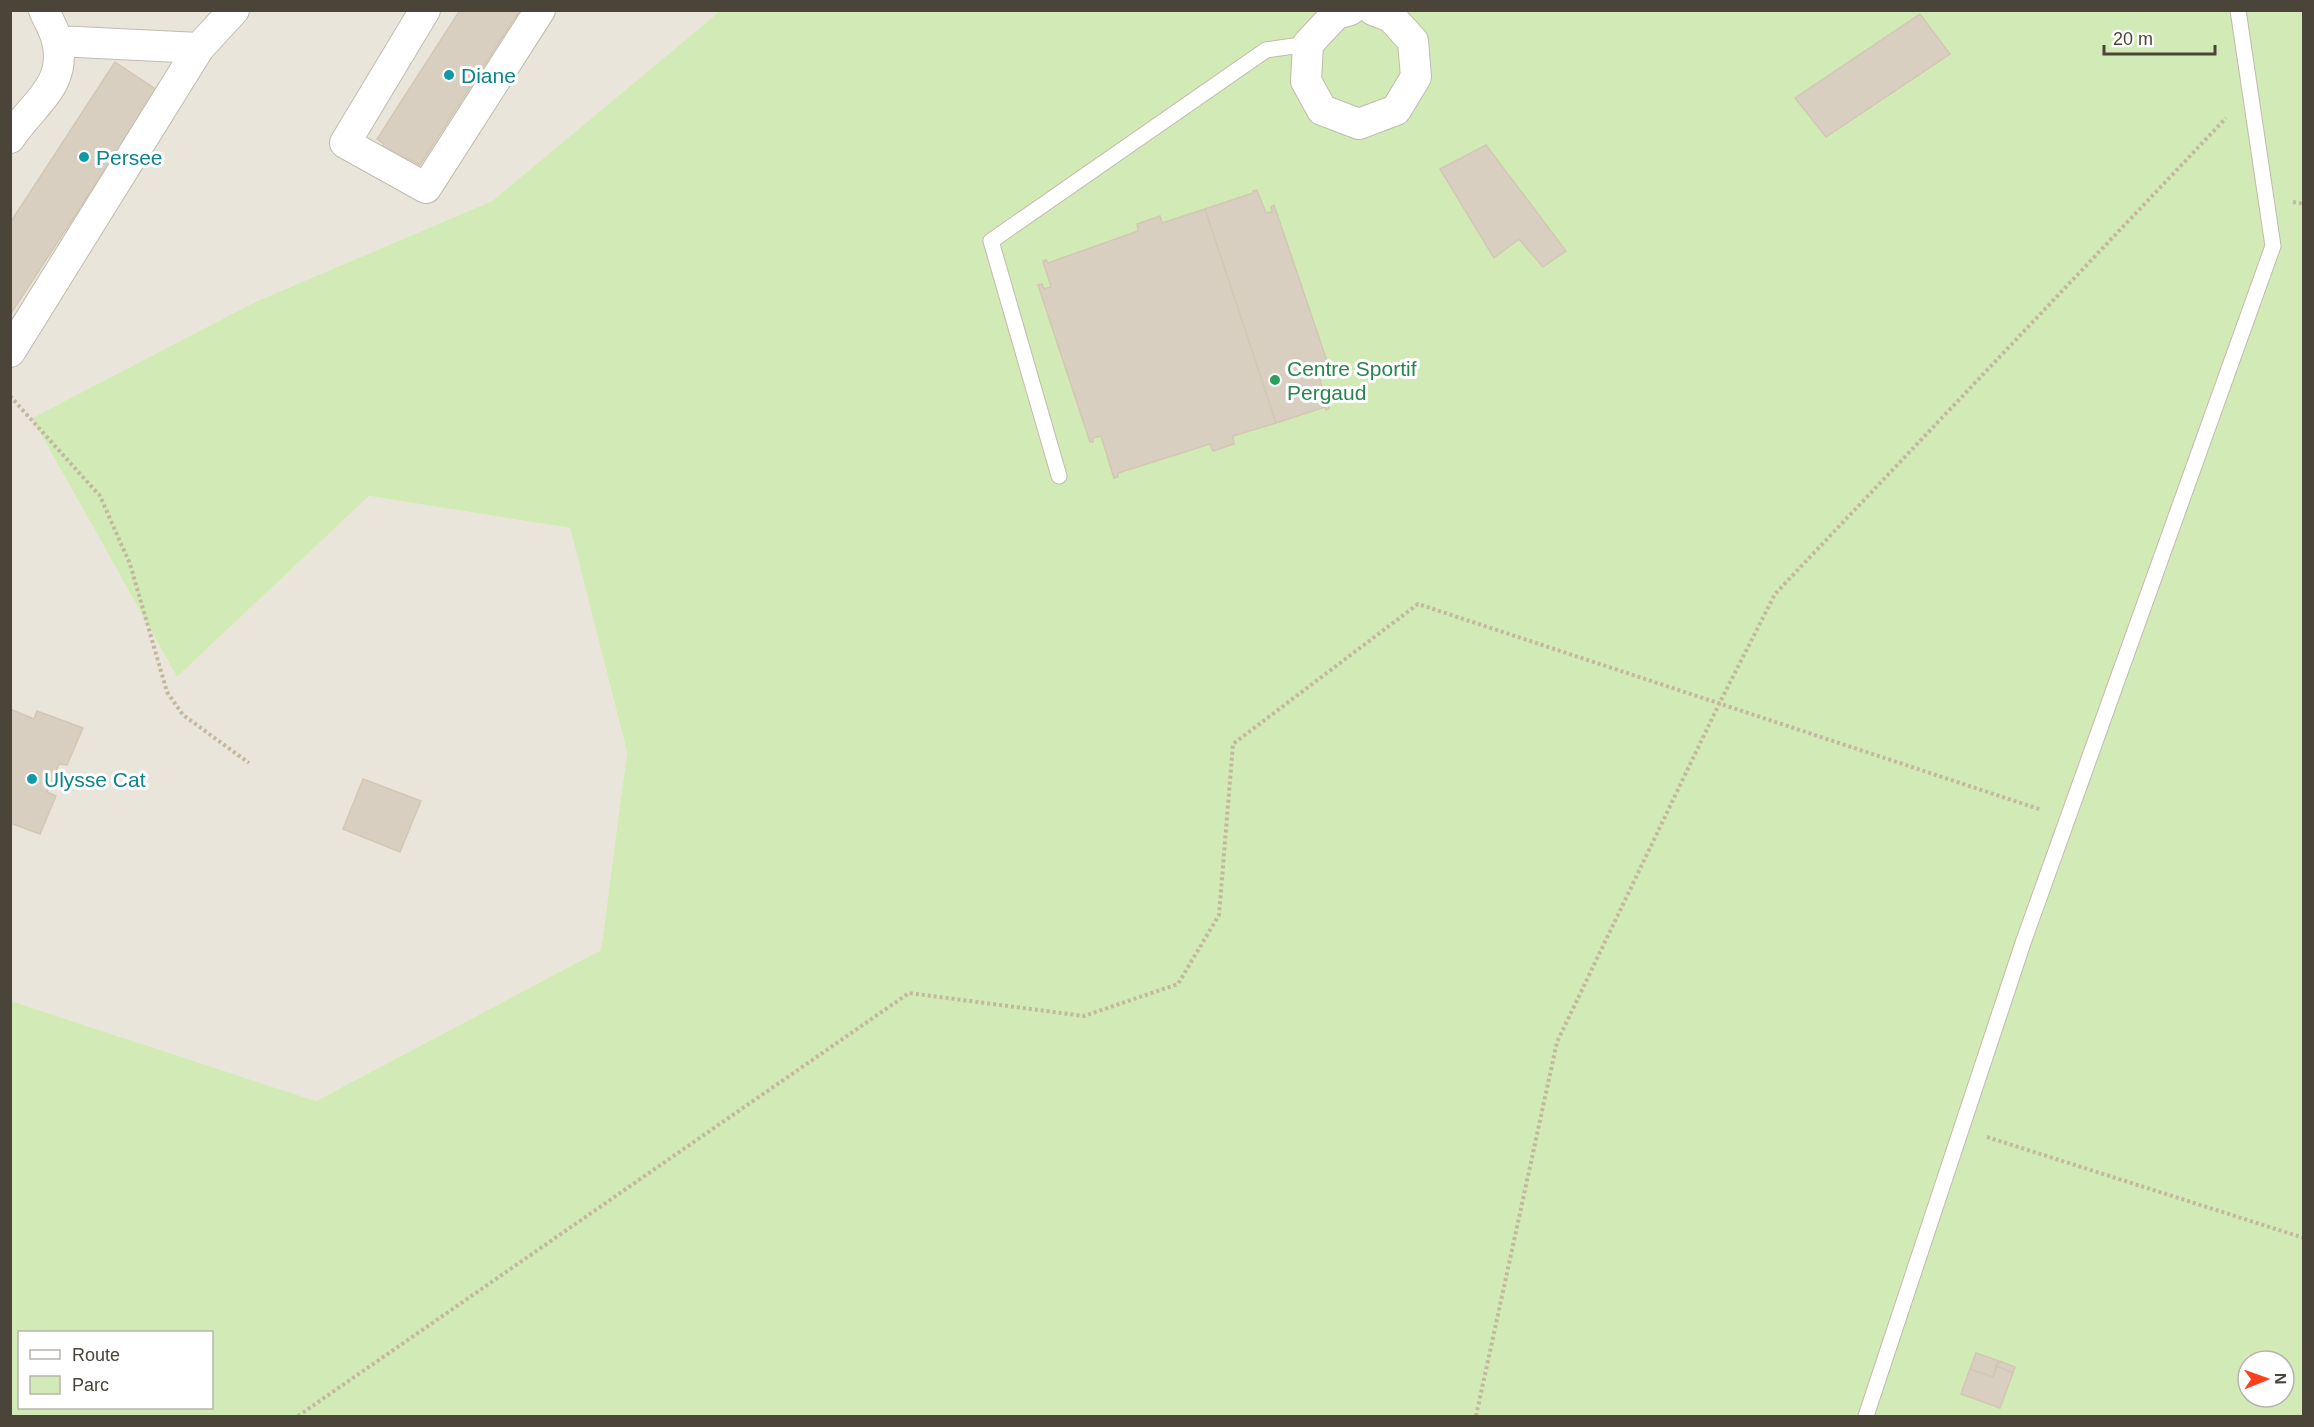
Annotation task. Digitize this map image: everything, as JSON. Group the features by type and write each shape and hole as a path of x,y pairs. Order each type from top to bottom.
{"street":[{"path":"11,134 52,88 59,66 57,41 44,10"},
{"path":"10,352 199,48 234,10"},
{"path":"425,10 345,143 426,188 540,10"},
{"path":"1350,10 1336,14 1308,44 1306,81 1322,110 1359,124 1396,110 1416,77 1413,41 1391,17 1373,10"},
{"path":"57,41 199,48"}],"lane":[{"path":"1866,1416 2067,819 2273,246 2238,10"},
{"path":"1059,476 991,241 1266,50 1308,44"}],"path":[{"path":"1476,1416 1557,1042 1719,704 1775,594 2249,93"},
{"path":"10,396 100,496 130,564 167,692 183,715 249,764"},
{"path":"298,1416 909,993 1084,1016 1178,984 1219,915 1233,744 1418,604 2067,819"},
{"path":"1961,1129 2304,1238"}],"shaded area":[{"path":"11,11 720,11 492,201 255,302 32,418 177,677 369,496 570,528 627,752 601,950 316,1101 11,1001"}],"green space":[{"path":"720,11 2303,11 2303,1416 11,1416 11,1001 316,1101 601,950 627,752 570,528 369,496 177,677 32,418 255,302 492,201"}],"building":[{"name":"Diane","path":"460,10 520,10 420,165 407,158 401,165 379,151 384,144 377,139"},
{"path":"1920,14 1950,54 1826,137 1795,98"},
{"name":"Persee","path":"115,62 157,90 10,315 10,223"},
{"path":"1486,145 1566,251 1543,267 1519,239 1494,258 1440,169"},
{"path":"1257,190 1266,213 1272,212 1271,207 1274,205 1328,364 1325,365 1323,361 1315,364 1329,408 1326,410 1325,407 1276,423 1205,209"},
{"path":"1205,209 1276,423 1233,436 1234,444 1213,451 1210,444 1118,473 1118,477 1114,478 1101,436 1093,438 1093,442 1090,442 1038,285 1042,284 1044,289 1051,287 1043,261 1046,260 1048,263 1138,231 1137,224 1160,216 1162,223"},
{"name":"Ulysse Cat","path":"10,709 34,719 37,711 83,728 67,765 59,764 47,792 56,796 40,834 10,823"},
{"path":"363,779 421,801 400,852 343,829"},
{"path":"1976,1353 1999,1361 1993,1377 1970,1369"},
{"path":"1999,1361 2015,1367 2013,1373 1996,1366"},
{"path":"1996,1366 2013,1373 2000,1408 1961,1394 1970,1369 1993,1377"}],"place":[{"name":"Diane","path":"449,75"},
{"name":"Persee","path":"84,157"},
{"name":"Centre Sportif Pergaud","path":"1275,380"},
{"name":"Ulysse Cat","path":"32,779"}]}
